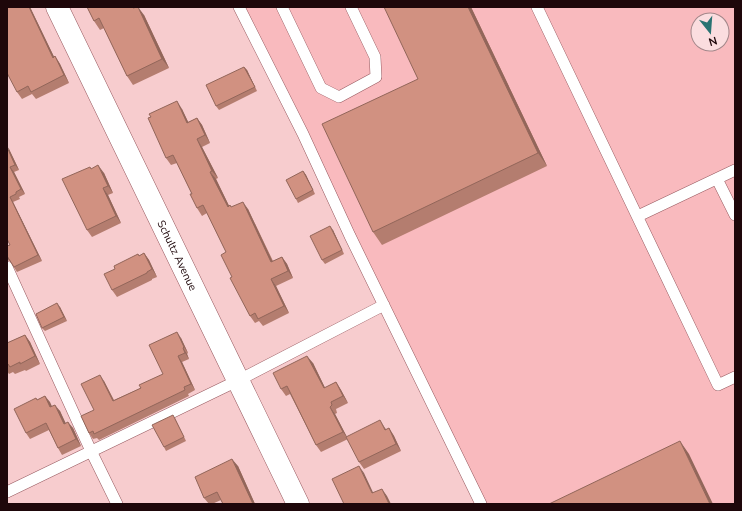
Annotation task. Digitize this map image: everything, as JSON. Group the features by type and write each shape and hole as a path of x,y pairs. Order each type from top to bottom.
{"street":[{"name":"Schultz Avenue","path":"57,7 298,504"}],"lane":[{"path":"239,7 303,134 481,504"},
{"path":"282,7 321,88 339,97 376,78 375,57 351,7"},
{"path":"537,7 718,385 735,377"},
{"path":"638,216 735,170"},
{"path":"717,179 735,215"},
{"path":"7,267 91,451 118,504"},
{"path":"7,492 239,380 384,305"}],"shaded area":[{"path":"241,7 735,7 735,504 480,504"}],"building":[{"path":"7,7 29,7 53,58 55,56 64,75 31,92 28,86 17,92 7,73"},
{"path":"87,7 138,7 162,59 127,76 99,18 94,21"},
{"path":"384,7 468,7 538,153 373,232 322,124 418,79"},
{"path":"244,67 255,87 216,106 206,85"},
{"path":"177,101 187,123 197,118 205,135 197,139 212,171 210,172 228,207 230,205 231,207 243,202 271,262 282,257 288,271 271,279 284,306 258,319 255,313 250,316 230,278 232,277 221,255 226,252 203,205 197,208 190,194 192,194 173,155 166,158 148,118 151,117 149,114"},
{"path":"7,147 15,165 10,167 21,189 10,197 38,255 14,267 7,256 7,246 10,245 7,239"},
{"path":"98,165 108,186 103,188 116,216 87,230 62,179"},
{"path":"303,171 313,190 296,199 286,180"},
{"path":"330,226 342,250 322,260 310,236"},
{"path":"144,253 152,269 147,273 112,290 104,274 115,269 114,266 138,254 139,256"},
{"path":"57,303 64,317 42,328 36,314"},
{"path":"177,332 184,347 185,353 178,356 191,384 184,387 185,390 94,434 93,431 89,433 81,416 94,410 81,384 100,375 113,401 141,388 139,385 163,374 149,345"},
{"path":"25,335 35,356 20,364 20,362 10,367 8,364 7,365 7,343"},
{"path":"307,356 324,388 336,382 343,396 331,402 332,405 330,407 343,432 316,445 287,386 281,389 273,373"},
{"path":"45,396 50,407 55,405 64,424 68,422 76,439 58,448 46,423 26,433 14,409 36,398 37,400"},
{"path":"173,415 184,437 164,447 152,425"},
{"path":"380,420 385,430 389,428 396,444 359,462 346,437"},
{"path":"680,441 710,504 549,504"},
{"path":"232,459 253,504 223,504 217,492 204,498 195,477"},
{"path":"359,466 372,493 382,489 389,504 344,504 332,479"}]}
